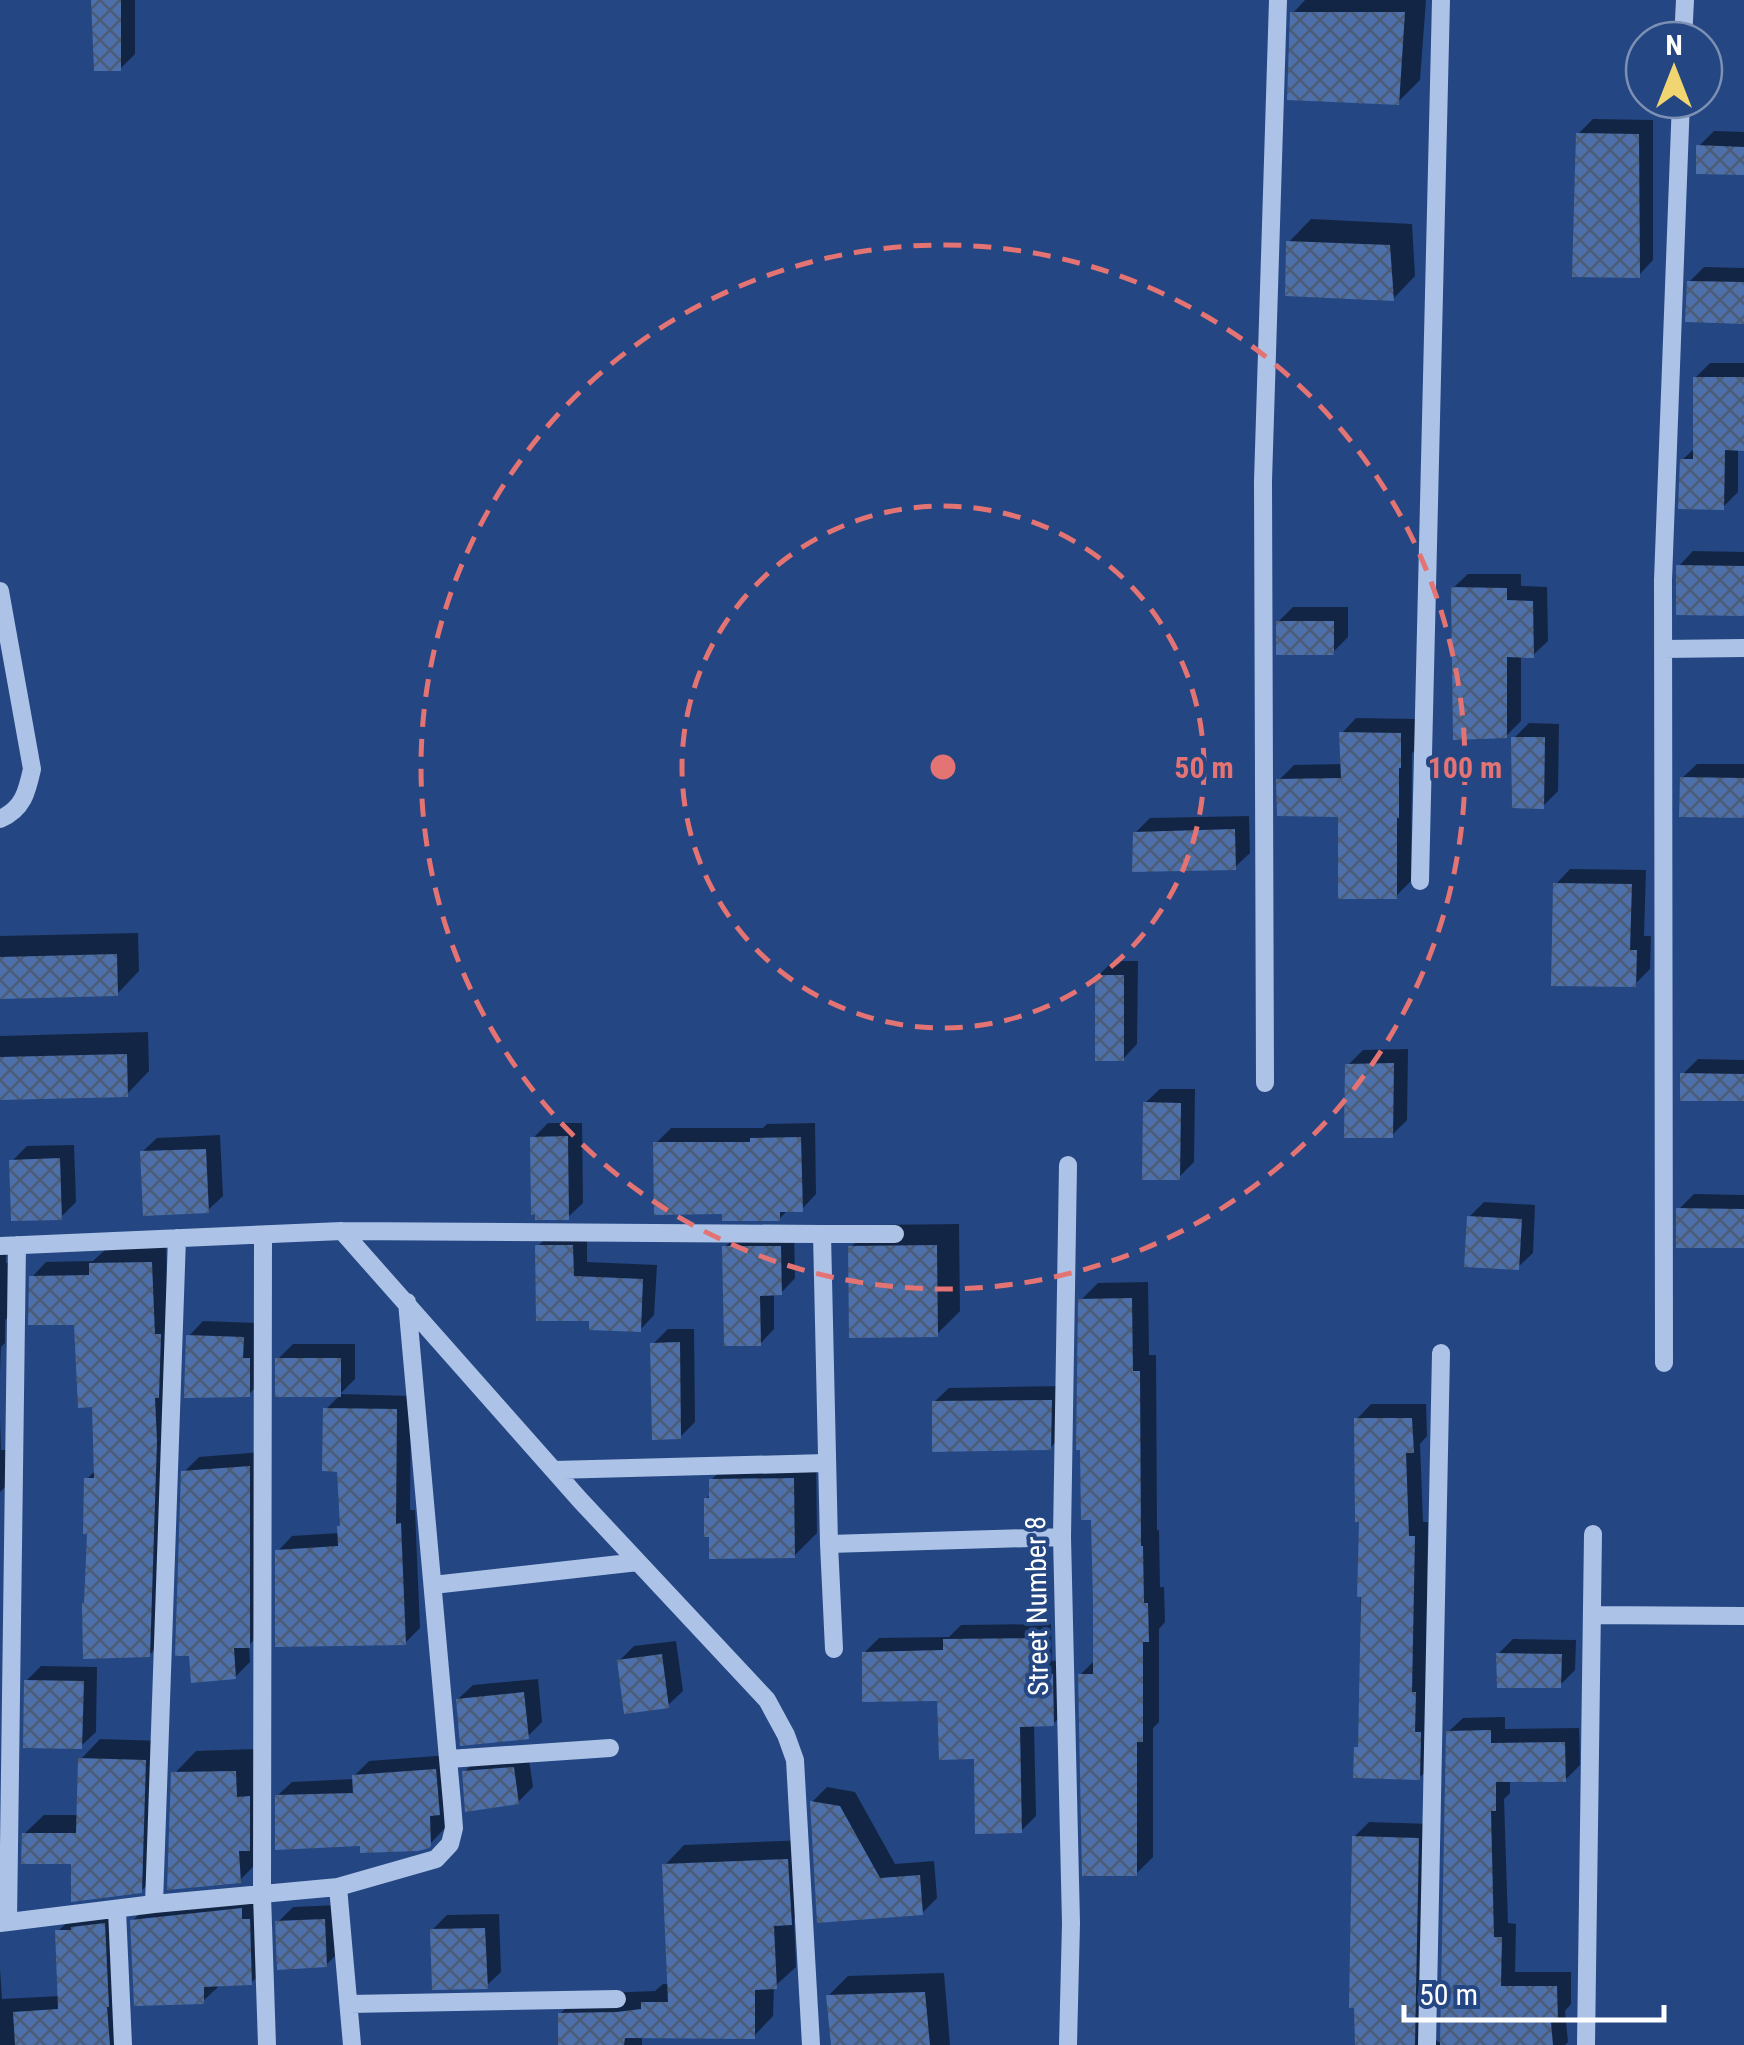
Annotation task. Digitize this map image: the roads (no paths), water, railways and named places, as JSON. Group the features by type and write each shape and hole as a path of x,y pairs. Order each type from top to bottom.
{"street":[{"path":"1265,1083 1263,481 1278,0"},
{"path":"1420,882 1441,0"},
{"path":"1664,1363 1663,580 1680,120"},
{"path":"0,591 32,769 27,795 14,813 0,819"},
{"path":"1664,649 1744,648"},
{"name":"Street Number 8","path":"1068,1165 1062,1537 1070,1923 1068,2045"},
{"path":"342,1231 554,1470 767,1700 796,1760 811,2045"},
{"path":"407,1302 449,1759 454,1828 450,1844 436,1859 338,1887 4,1923 8,1246 342,1231 895,1234"},
{"path":"822,1234 834,1650"},
{"path":"263,1235 262,1895 267,2045"},
{"path":"154,1904 177,1238"},
{"path":"1427,2045 1440,1353"},
{"path":"554,1470 826,1463"},
{"path":"1586,2045 1593,1534"},
{"path":"828,1544 1062,1537"},
{"path":"433,1585 638,1562"},
{"path":"1592,1615 1744,1616"},
{"path":"449,1759 610,1748"},
{"path":"338,1887 352,2045"},
{"path":"117,1910 124,2045"},
{"path":"349,2004 617,1999"}]}
